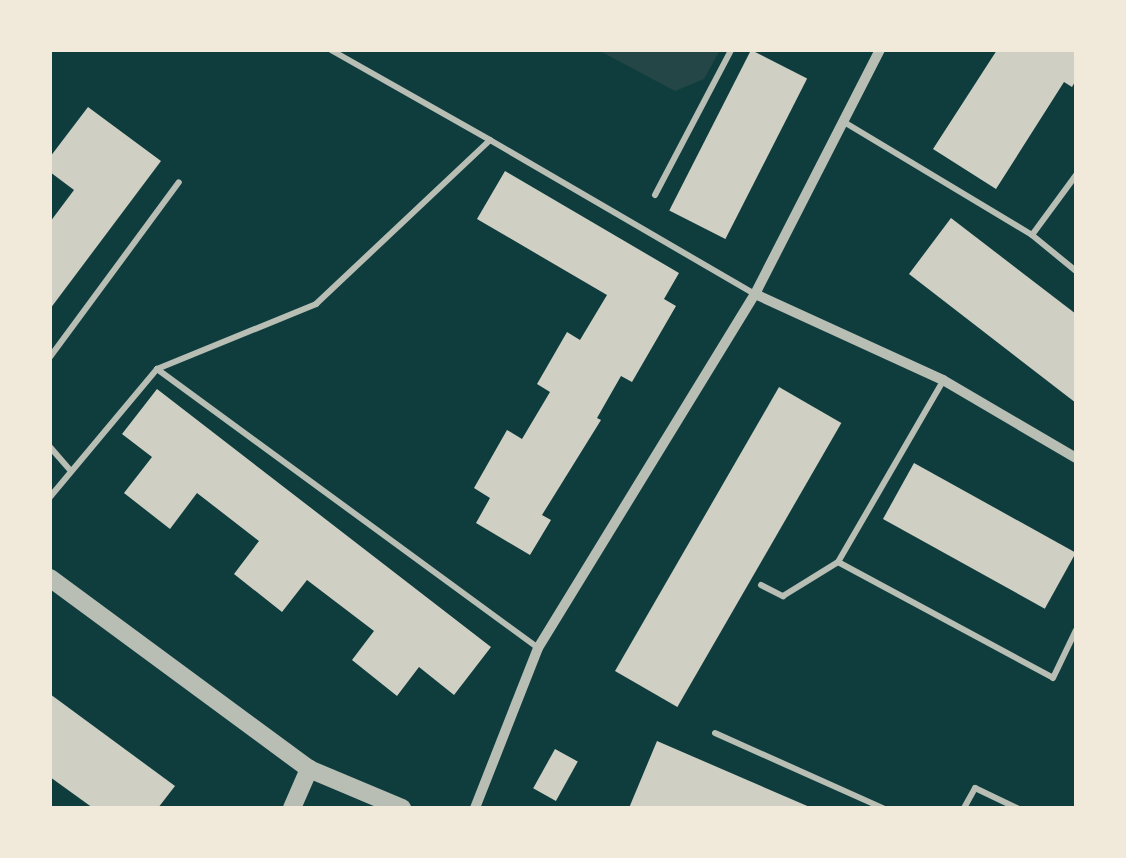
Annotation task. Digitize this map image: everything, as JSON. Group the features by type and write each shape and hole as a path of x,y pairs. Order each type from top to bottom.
{"street":[{"path":"475,808 538,648 755,294 880,50"},
{"path":"755,294 943,380 1076,458"},
{"path":"50,578 308,769 402,808"},
{"path":"292,808 308,769"}],"lane":[{"path":"331,50 755,294"},
{"path":"654,194 731,50"},
{"path":"842,122 1032,236 1076,271"},
{"path":"50,497 158,369 316,304 490,140"},
{"path":"1032,236 1076,174"},
{"path":"50,357 179,182"},
{"path":"158,369 538,648"},
{"path":"761,585 783,596 838,562 943,380"},
{"path":"50,447 70,470"},
{"path":"838,562 1053,678 1076,630"},
{"path":"715,733 883,808"},
{"path":"964,808 976,788 1017,808"}],"shaded area":[{"path":"598,50 720,50 704,79 675,91"}],"building":[{"path":"751,50 807,79 725,239 669,210"},
{"path":"997,50 1076,50 1076,80 1072,87 1064,82 996,189 933,149"},
{"path":"88,107 161,161 50,309 50,222 74,190 50,172 50,157"},
{"path":"505,171 679,273 664,299 676,306 632,382 621,376 597,418 601,420 542,515 551,520 530,555 476,523 490,498 474,488 507,430 522,439 550,392 537,384 567,332 580,340 607,295 477,219"},
{"path":"951,218 1076,314 1076,403 909,274"},
{"path":"779,387 841,423 677,707 615,671"},
{"path":"157,389 491,647 454,695 419,667 397,696 352,660 374,631 307,580 282,612 234,574 259,541 197,493 170,529 124,493 152,457 122,434"},
{"path":"914,463 1076,553 1045,609 883,519"},
{"path":"50,694 175,786 158,808 93,808 50,777"},
{"path":"657,741 812,808 629,808"},
{"path":"555,749 578,762 556,801 533,788"}]}
